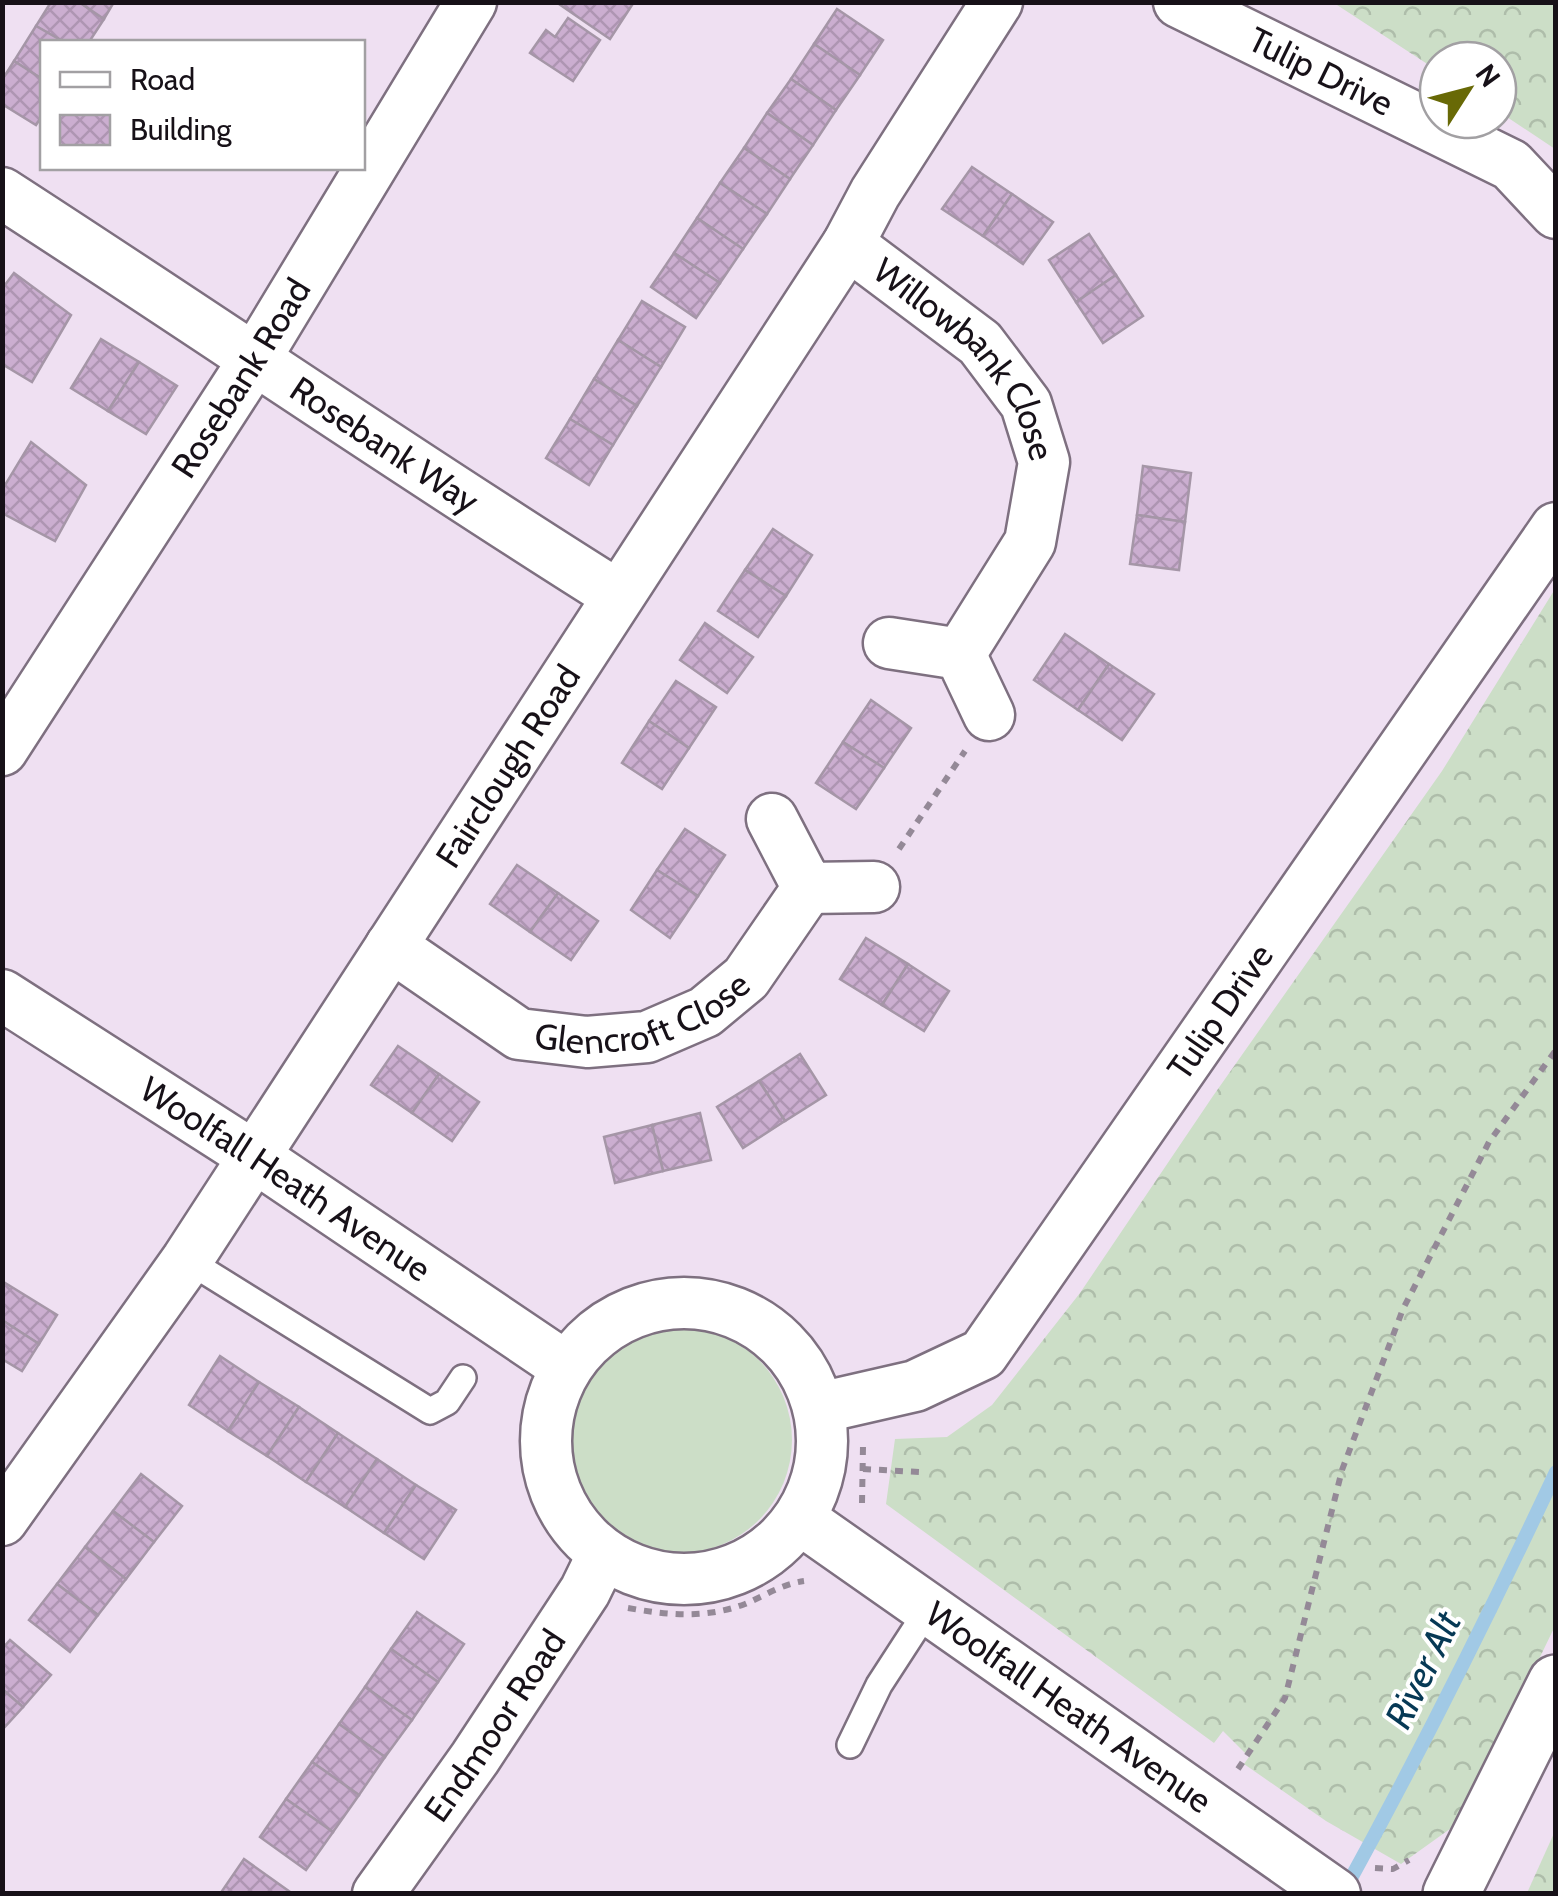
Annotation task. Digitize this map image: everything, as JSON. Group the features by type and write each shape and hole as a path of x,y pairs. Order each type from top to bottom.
{"main road":[{"path":"1451,1894 1556,1684"}],"street":[{"name":"Rosebank Road","path":"2,750 256,357 471,2"},
{"name":"Fairclough Road","path":"2,1520 187,1260 848,244 875,193 997,2"},
{"name":"Tulip Drive","path":"1179,2 1511,166 1556,213"},
{"name":"Rosebank Way","path":"2,192 617,595"},
{"name":"Willowbank Close","path":"848,244 980,343 1026,404 1044,462 1030,542 960,654"},
{"name":"Tulip Drive","path":"819,1408 915,1386 983,1354 1556,528"},
{"path":"888,643 960,654 989,715"},
{"path":"772,819 808,888 874,887"},
{"name":"Glencroft Close","path":"391,946 519,1034 587,1042 647,1037 705,1012 746,978 808,888"},
{"name":"Woolfall Heath Avenue","path":"2,995 252,1155 566,1367"},
{"path":"687,1302 734,1311 775,1336 806,1372 819,1408 823,1453 816,1488 800,1520 770,1552 730,1573 686,1581 643,1574 603,1554 573,1525 553,1488 550,1474 545,1447 549,1405 566,1367 598,1332 640,1308 687,1302"},
{"name":"Woolfall Heath Avenue","path":"800,1520 1319,1883"},
{"name":"Endmoor Road","path":"378,1894 475,1758 585,1592 603,1554"}],"lane":[{"path":"187,1260 430,1411 448,1402 463,1378"},
{"path":"850,1745 879,1685 927,1611"}],"path":[{"path":"874,887 989,715"},
{"path":"1234,1776 1285,1698 1342,1470 1403,1309 1489,1142 1556,1050"},
{"path":"863,1469 919,1472"},
{"path":"614,1607 679,1616 702,1614 744,1604 796,1582 820,1583"},
{"path":"1379,1870 1400,1867 1418,1851"}],"green space":[{"path":"1334,3 1555,3 1555,149 1518,124 1518,40 1418,40 1418,58"},
{"path":"1555,589 1555,1626 1461,1821 1401,1864 1326,1821 1244,1764 1251,1754 1247,1755 1223,1731 1214,1743 886,1504 895,1439 947,1437 992,1405 1080,1293 1442,771"},
{"path":"679,1327 722,1336 759,1360 783,1397 792,1440 783,1483 759,1520 722,1544 679,1553 636,1544 599,1520 575,1483 566,1440 575,1397 599,1360 636,1336"},
{"path":"1555,1831 1555,1893 1527,1893"}],"building":[{"path":"51,2 79,2 104,19 90,40 60,40 36,26"},
{"path":"79,2 114,2 104,19"},
{"path":"556,2 634,2 610,39"},
{"path":"837,9 883,40 860,75 814,44"},
{"path":"568,18 600,40 573,81 530,53 546,30 555,37"},
{"path":"36,26 60,40 40,40 40,78 14,61"},
{"path":"814,44 860,75 836,110 791,79"},
{"path":"14,61 40,78 40,119 36,125 2,104 2,80"},
{"path":"791,79 836,110 813,145 767,113"},
{"path":"767,113 813,145 790,179 744,148"},
{"path":"744,148 790,179 767,214 720,183"},
{"path":"972,167 1012,194 983,236 942,209"},
{"path":"720,183 767,214 743,249 697,218"},
{"path":"1012,194 1053,222 1023,264 983,236"},
{"path":"697,218 743,249 720,283 674,253"},
{"path":"1089,234 1116,275 1076,302 1049,260"},
{"path":"674,253 720,283 696,318 651,287"},
{"path":"14,273 71,315 32,382 2,364 2,289"},
{"path":"1116,275 1143,316 1103,343 1076,302"},
{"path":"642,301 685,327 661,367 618,340"},
{"path":"101,339 139,362 108,411 71,388"},
{"path":"618,340 661,367 637,406 594,379"},
{"path":"139,362 177,386 146,434 108,411"},
{"path":"594,379 637,406 613,445 570,419"},
{"path":"570,419 613,445 589,485 546,458"},
{"path":"31,442 86,485 55,541 2,513 2,490"},
{"path":"1143,466 1191,473 1185,522 1137,515"},
{"path":"1137,515 1185,522 1179,570 1130,564"},
{"path":"773,529 812,555 786,596 745,570"},
{"path":"745,570 786,596 758,637 718,611"},
{"path":"705,623 753,657 727,693 680,660"},
{"path":"1065,634 1109,664 1078,710 1034,680"},
{"path":"1109,664 1154,694 1122,740 1078,710"},
{"path":"676,681 716,707 689,748 649,721"},
{"path":"871,700 911,728 884,768 843,742"},
{"path":"649,721 689,748 662,789 622,763"},
{"path":"843,742 884,768 856,809 816,783"},
{"path":"685,829 725,855 698,896 657,870"},
{"path":"517,865 558,893 530,932 490,904"},
{"path":"657,870 698,896 670,938 631,910"},
{"path":"558,893 598,921 571,960 530,932"},
{"path":"866,938 908,964 882,1005 840,979"},
{"path":"908,964 949,991 924,1031 882,1005"},
{"path":"398,1046 439,1074 412,1113 371,1085"},
{"path":"800,1054 826,1095 785,1121 759,1081"},
{"path":"439,1074 479,1102 452,1141 412,1113"},
{"path":"759,1081 785,1121 743,1148 717,1107"},
{"path":"700,1113 711,1160 663,1171 652,1125"},
{"path":"652,1125 663,1171 615,1183 604,1137"},
{"path":"2,1281 57,1315 39,1344 2,1320"},
{"path":"2,1320 39,1344 22,1371 2,1359"},
{"path":"220,1356 259,1382 228,1431 189,1405"},
{"path":"259,1382 299,1407 267,1456 228,1431"},
{"path":"299,1407 338,1433 306,1482 267,1456"},
{"path":"338,1433 377,1459 345,1507 306,1482"},
{"path":"377,1459 416,1485 384,1533 345,1507"},
{"path":"141,1474 182,1506 154,1542 113,1511"},
{"path":"416,1485 456,1510 424,1559 384,1533"},
{"path":"113,1511 154,1542 126,1579 85,1547"},
{"path":"85,1547 126,1579 98,1615 57,1584"},
{"path":"57,1584 98,1615 70,1652 29,1620"},
{"path":"417,1612 464,1644 438,1682 391,1649"},
{"path":"10,1640 51,1675 23,1707 2,1689 2,1649"},
{"path":"391,1649 438,1682 412,1720 365,1687"},
{"path":"365,1687 412,1720 385,1757 339,1724"},
{"path":"2,1689 23,1707 2,1730"},
{"path":"339,1724 385,1757 359,1795 312,1762"},
{"path":"312,1762 359,1795 333,1832 286,1799"},
{"path":"286,1799 333,1832 306,1870 260,1837"},
{"path":"244,1859 290,1892 289,1894 220,1894"}],"waterway":[{"name":"River Alt","path":"1343,1893 1453,1684 1556,1472"}]}
